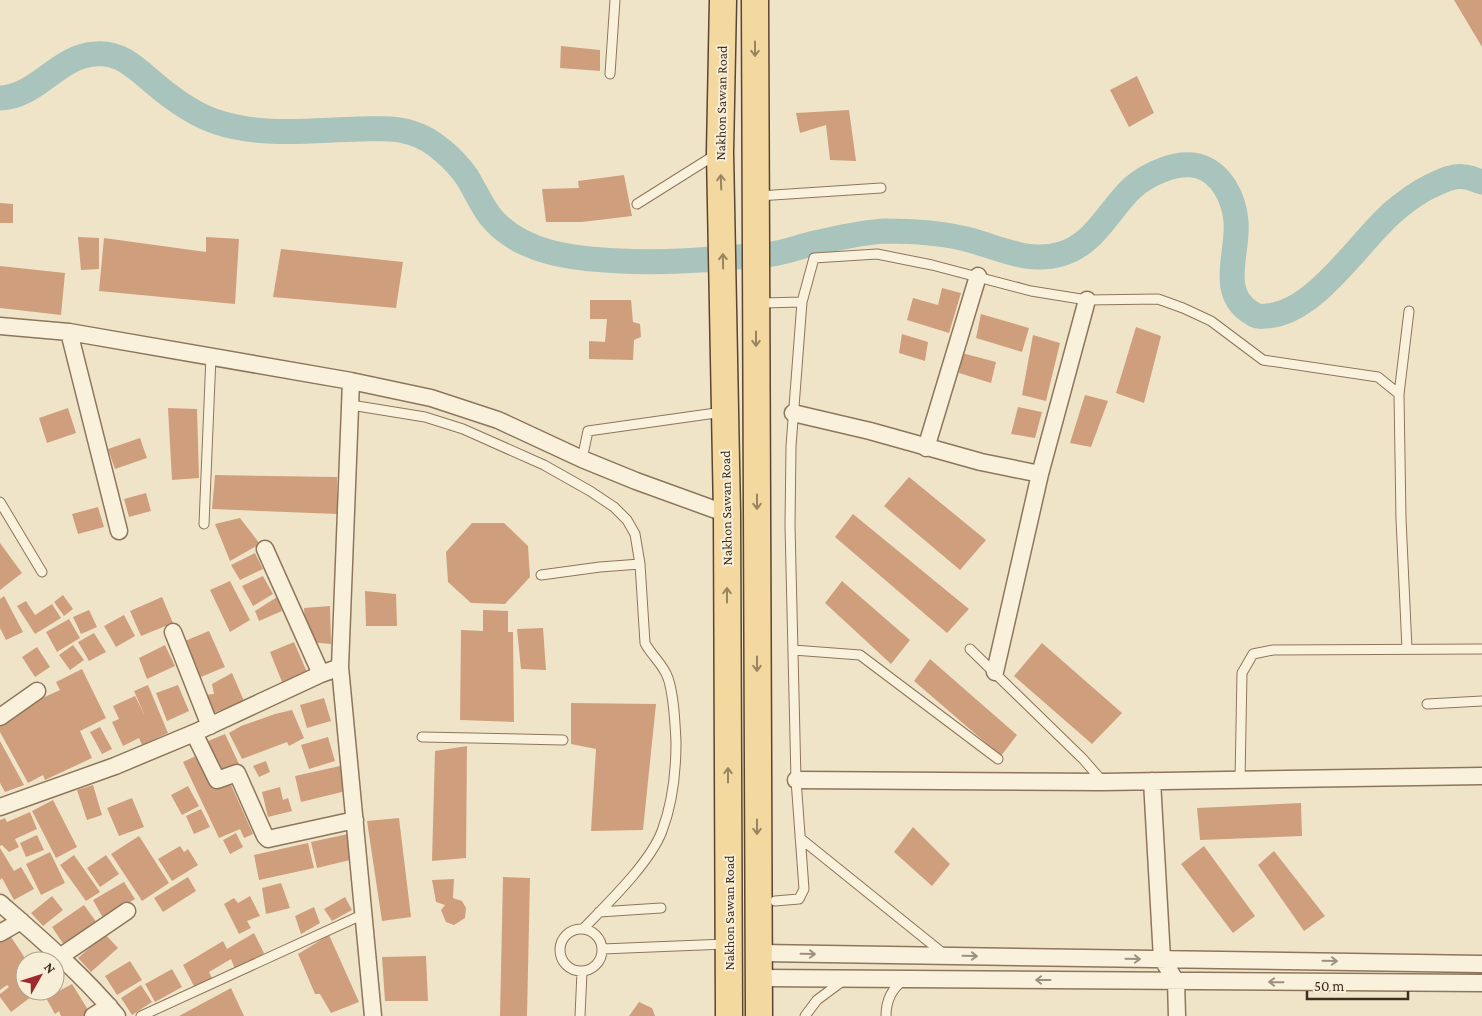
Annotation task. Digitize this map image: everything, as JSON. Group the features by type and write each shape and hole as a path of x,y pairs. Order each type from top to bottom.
{"main road":[{"name":"Nakhon Sawan Road","path":"723,0 720,152 726,514 730,1016"},
{"name":"Nakhon Sawan Road","path":"755,0 759,1016"},
{"path":"727,625 758,625"}],"street":[{"path":"926,448 978,276"},
{"path":"995,672 1040,474 1087,300"},
{"path":"0,326 69,332 350,381 431,398 498,420 582,459 726,514"},
{"path":"69,332 120,531"},
{"path":"350,381 351,406 340,667 373,1016"},
{"path":"794,413 870,431 926,448 1040,474"},
{"path":"265,549 320,674"},
{"path":"174,632 210,726"},
{"path":"0,807 115,766 210,726 320,674 340,667"},
{"path":"0,717 37,691"},
{"path":"194,733 218,780 237,774 268,839 355,820"},
{"path":"796,780 1103,782 1482,776"},
{"path":"1152,781 1162,959 1176,981 1177,1016"},
{"path":"0,903 55,951"},
{"path":"65,953 126,911"},
{"path":"0,933 21,921"},
{"path":"759,966 916,956 1482,964"},
{"path":"911,979 916,956"},
{"path":"996,957 996,980"},
{"path":"1067,958 1067,980"},
{"path":"65,960 113,1011 94,1016"},
{"path":"1245,960 1246,981"},
{"path":"1301,982 1302,961"},
{"path":"1377,982 1378,962"},
{"path":"759,966 846,978 1482,983"}],"lane":[{"path":"610,74 615,0"},
{"path":"637,204 720,152"},
{"path":"756,196 881,188"},
{"path":"775,900 799,899 804,889 796,780 790,515 791,446 802,302 814,258 877,254 978,276 1031,291 1087,300 1158,299 1184,308 1211,321 1263,360 1378,377 1399,394"},
{"path":"756,297 802,302"},
{"path":"1407,649 1401,519 1399,394 1409,311"},
{"path":"204,524 210,356"},
{"path":"351,406 425,417 463,429 544,465 614,507 627,520 635,534 640,564 645,643 648,650 664,669 668,678 675,718 676,766 671,802 661,833 644,861 583,929"},
{"path":"582,459 588,431 724,412"},
{"path":"0,502 42,572"},
{"path":"541,575 640,564"},
{"path":"970,649 1083,759 1103,782"},
{"path":"1240,780 1242,673 1253,654 1273,650 1482,649"},
{"path":"793,650 860,655 998,758"},
{"path":"1427,704 1482,701"},
{"path":"422,737 564,740"},
{"path":"800,838 946,956"},
{"path":"599,912 661,908"},
{"path":"141,1016 364,914"},
{"path":"576,929 583,929 596,936 602,949 599,962 589,970 582,972 575,971 564,963 559,950 561,943 570,932 576,929"},
{"path":"602,949 729,944"},
{"path":"580,1016 582,972"},
{"path":"805,1016 817,1000 846,978"},
{"path":"886,1016 886,1005 896,986 911,979"}],"building":[{"path":"1454,0 1482,0 1482,47"},
{"path":"561,46 600,50 600,71 560,68"},
{"path":"1137,76 1154,113 1129,127 1110,90"},
{"path":"849,110 856,161 830,160 826,125 800,133 796,113"},
{"path":"624,175 632,216 582,222 546,222 542,189 579,188 578,181"},
{"path":"0,203 13,204 13,223 0,223"},
{"path":"78,237 99,238 99,269 81,270"},
{"path":"206,237 239,239 235,304 99,291 104,238 206,252"},
{"path":"281,249 403,262 396,308 273,297"},
{"path":"0,266 65,273 61,315 0,308"},
{"path":"942,288 961,293 949,333 907,320 913,298 938,305"},
{"path":"590,300 631,300 633,322 640,324 641,337 634,340 633,360 589,359 589,341 605,342 607,319 590,319"},
{"path":"981,314 1029,328 1022,352 976,338"},
{"path":"1136,327 1161,336 1144,403 1116,393"},
{"path":"902,334 928,342 925,361 899,353"},
{"path":"1033,335 1060,343 1046,401 1022,395"},
{"path":"962,353 996,362 991,383 959,373"},
{"path":"1085,395 1108,401 1091,447 1070,443"},
{"path":"1018,407 1042,412 1035,438 1011,434"},
{"path":"68,408 76,433 47,443 39,418"},
{"path":"168,408 197,409 199,478 172,480"},
{"path":"140,438 147,458 115,469 108,449"},
{"path":"215,475 337,477 337,514 212,509"},
{"path":"909,477 986,540 960,570 884,506"},
{"path":"146,493 151,511 129,517 124,499"},
{"path":"98,507 104,527 78,534 72,514"},
{"path":"853,514 969,609 947,633 835,537"},
{"path":"240,518 260,544 230,561 215,524"},
{"path":"472,523 504,523 528,546 530,577 505,604 471,603 448,582 446,552"},
{"path":"0,543 22,573 0,590"},
{"path":"255,553 263,569 240,580 231,565"},
{"path":"263,576 273,594 253,606 242,586"},
{"path":"230,581 250,620 230,632 210,590"},
{"path":"842,581 910,640 891,664 825,603"},
{"path":"365,591 396,594 397,626 366,626"},
{"path":"63,595 73,609 64,616 54,602"},
{"path":"4,596 23,632 6,640 0,628 0,599"},
{"path":"162,597 173,623 141,636 130,611"},
{"path":"277,597 282,611 259,621 255,611"},
{"path":"26,601 35,615 52,604 61,618 35,634 17,606"},
{"path":"330,606 331,644 306,642 304,608"},
{"path":"89,610 97,627 81,634 73,617"},
{"path":"483,610 508,611 508,632 513,632 514,722 460,720 461,630 483,631"},
{"path":"124,615 135,636 116,647 104,626"},
{"path":"69,619 80,638 57,652 46,632"},
{"path":"543,628 546,670 521,669 517,629"},
{"path":"209,631 225,667 196,679 180,643"},
{"path":"94,633 106,652 89,661 78,642"},
{"path":"294,642 307,672 282,682 270,652"},
{"path":"1042,643 1122,713 1092,744 1014,676"},
{"path":"73,645 84,660 70,670 59,655"},
{"path":"165,645 175,666 147,679 139,658"},
{"path":"37,647 50,667 35,677 22,657"},
{"path":"930,659 1017,735 1001,756 914,681"},
{"path":"82,669 106,718 80,731 92,758 45,780 43,775 28,783 0,732 0,725 16,717 15,715 26,709 25,706 60,690 56,682"},
{"path":"232,673 244,701 211,714 204,695 214,694 212,684"},
{"path":"148,685 168,733 142,745 139,738 123,746 112,722 119,719 113,706 135,696 145,716 134,691"},
{"path":"178,685 189,711 167,721 156,693"},
{"path":"324,698 331,721 307,728 300,705"},
{"path":"571,703 656,704 643,830 591,831 596,749 571,744"},
{"path":"292,710 304,738 289,746 287,742 242,759 229,733 241,726"},
{"path":"100,727 112,749 102,754 90,732"},
{"path":"225,734 239,764 221,770 208,741"},
{"path":"328,737 335,761 309,769 301,745"},
{"path":"0,741 24,785 5,792 0,783"},
{"path":"467,746 466,858 432,861 435,751"},
{"path":"202,753 228,778 253,834 244,838 240,829 219,838 183,762"},
{"path":"266,761 270,772 259,777 253,766"},
{"path":"340,766 346,791 301,802 295,776"},
{"path":"93,785 102,815 87,820 77,790"},
{"path":"188,786 199,806 182,815 171,795"},
{"path":"280,787 283,800 288,798 292,811 268,817 262,792"},
{"path":"132,798 144,827 119,836 107,808"},
{"path":"53,800 77,847 56,858 32,811"},
{"path":"1301,803 1302,836 1200,840 1197,808"},
{"path":"201,809 210,827 194,834 186,816"},
{"path":"30,812 37,829 15,839 19,847 9,852 2,845 0,846 0,820 5,818 7,822"},
{"path":"399,818 411,917 382,921 367,821"},
{"path":"913,827 950,864 932,886 894,852"},
{"path":"236,833 243,847 230,854 223,840"},
{"path":"348,834 354,859 317,868 311,842"},
{"path":"37,835 44,850 26,857 20,843"},
{"path":"139,836 169,883 142,901 111,854"},
{"path":"308,843 314,868 259,880 254,855"},
{"path":"180,846 184,852 188,849 198,865 172,881 158,859"},
{"path":"1204,846 1255,916 1233,933 1181,864"},
{"path":"0,848 14,871 21,867 34,889 14,900 2,878 0,880"},
{"path":"1274,851 1325,916 1304,931 1258,865"},
{"path":"50,852 65,883 41,895 26,864"},
{"path":"74,855 100,892 86,901 60,865"},
{"path":"106,855 119,874 100,887 87,868"},
{"path":"188,877 196,891 163,912 154,898"},
{"path":"503,877 530,878 527,1016 500,1016"},
{"path":"454,879 453,898 462,901 466,908 465,918 454,925 446,922 441,910 445,905 436,902 432,880"},
{"path":"124,882 135,899 103,918 93,900"},
{"path":"281,883 290,908 266,914 262,888"},
{"path":"52,896 63,910 43,926 31,913"},
{"path":"250,896 260,916 247,921 251,928 239,934 224,904 234,898 238,903"},
{"path":"345,897 352,910 332,921 324,909"},
{"path":"84,905 97,923 64,945 52,927"},
{"path":"314,907 320,923 301,934 295,916"},
{"path":"254,933 264,953 252,964 236,972 231,959 209,972 212,978 196,990 183,965 223,941 227,949"},
{"path":"9,934 20,951 15,951 15,1001 26,1001 11,1012 0,997 0,994 9,987 7,985 0,990 0,940"},
{"path":"105,934 118,948 91,972 78,958"},
{"path":"329,935 359,1002 331,1013 320,994 315,994 298,954"},
{"path":"426,956 428,1001 385,1001 382,957"},
{"path":"130,961 142,980 117,995 105,976"},
{"path":"172,969 182,987 155,1002 145,984"},
{"path":"72,984 90,1013 85,1016 61,1016 59,1011 55,1014 48,1001 65,1001 65,988"},
{"path":"141,985 152,1002 132,1015 121,998"},
{"path":"231,988 244,1016 179,1016"},
{"path":"639,1002 652,1008 655,1016 629,1016"}],"waterway":[{"path":"0,98 13,96 25,91 82,56 105,54 128,63 170,96 193,111 209,119 234,127 287,132 379,129 406,131 428,140 450,157 467,177 490,216 502,229 517,239 549,252 567,256 633,262 766,255 810,244 886,231 947,235 1024,256 1048,257 1061,254 1083,243 1100,226 1123,197 1146,178 1172,167 1181,165 1198,166 1206,169 1220,180 1229,195 1236,221 1232,282 1240,303 1256,316 1284,312 1302,303 1335,274 1380,224 1421,191 1443,180 1456,177 1467,177 1482,182"}]}
